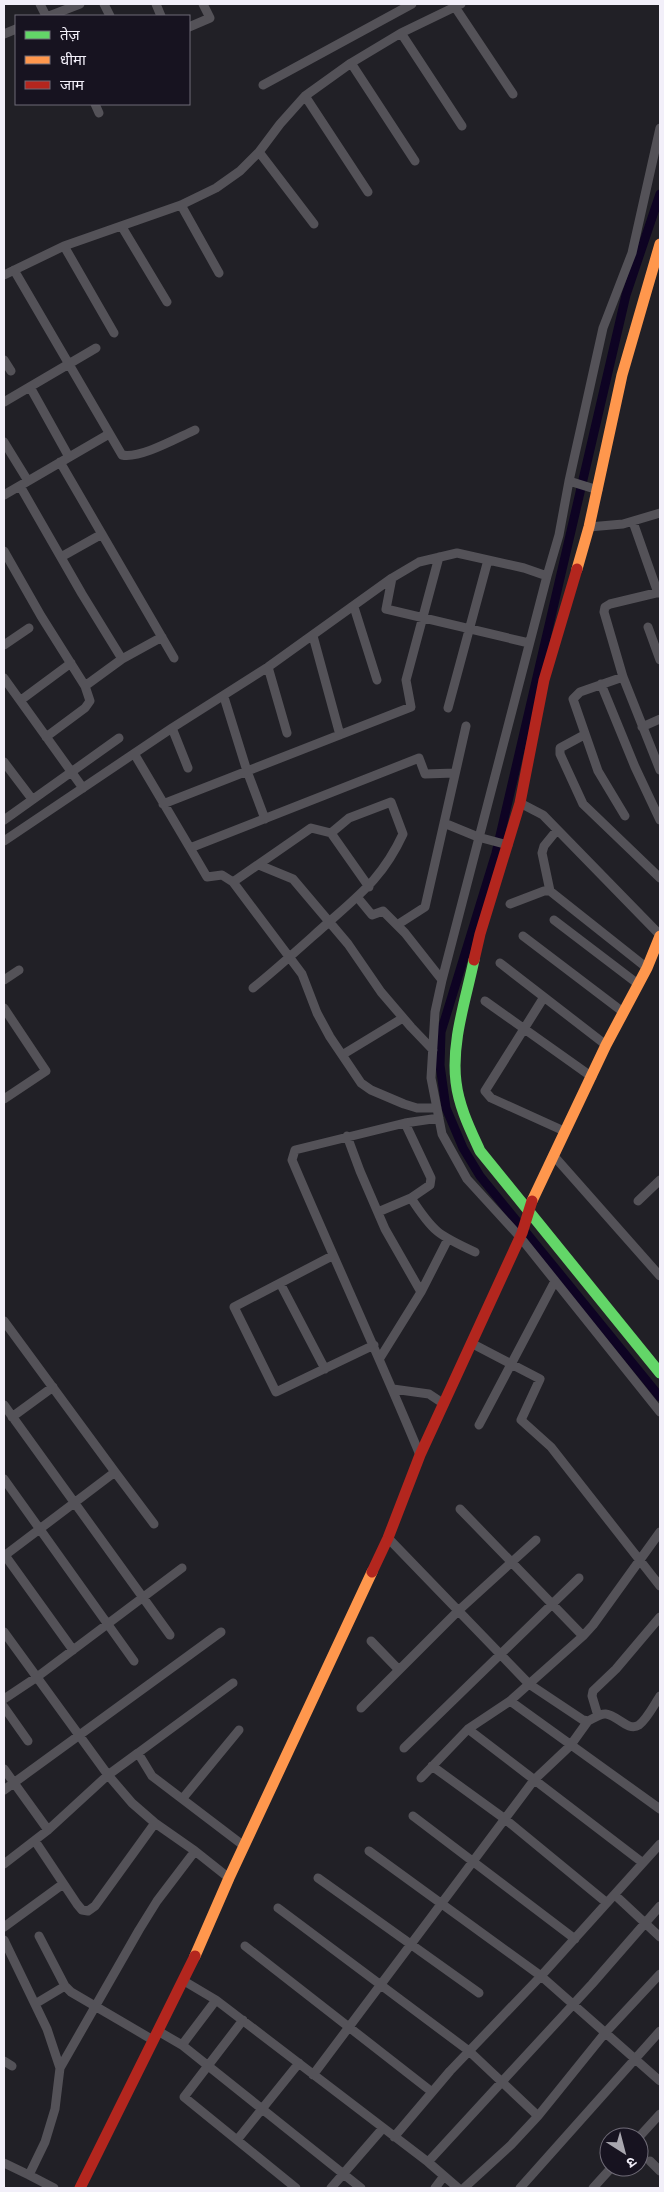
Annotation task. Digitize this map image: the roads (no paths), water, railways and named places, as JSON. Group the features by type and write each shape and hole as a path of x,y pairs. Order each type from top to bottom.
{"street":[{"path":"40,4 46,15"},
{"path":"58,14 80,4"},
{"path":"190,27 210,18 203,4"},
{"path":"263,85 400,6 412,4"},
{"path":"4,275 64,246 181,205 216,188 240,171 260,152 280,124 305,96 351,63 401,33 458,5 513,94"},
{"path":"401,33 462,126"},
{"path":"351,63 415,161"},
{"path":"305,96 368,192"},
{"path":"660,128 632,253 603,328 573,482 529,643 442,980 435,1012 431,1078 442,1134 467,1179 521,1235 554,1281 660,1412"},
{"path":"260,152 314,224"},
{"path":"181,205 218,273"},
{"path":"122,227 167,302"},
{"path":"660,244 622,375 595,489 597,527 542,688 520,803 501,843 468,983 456,1045 456,1082 465,1119 480,1152 528,1214 660,1373"},
{"path":"64,246 114,333"},
{"path":"14,270 122,454 129,456 195,430"},
{"path":"4,402 96,348"},
{"path":"4,360 11,371"},
{"path":"30,387 69,457"},
{"path":"4,495 109,434"},
{"path":"4,442 61,557 122,659"},
{"path":"60,462 174,658"},
{"path":"573,482 595,489"},
{"path":"597,527 634,522 660,513"},
{"path":"634,522 659,593 610,604 605,607 604,612 623,677 660,770"},
{"path":"61,557 102,534"},
{"path":"4,551 41,616 85,686 90,701 85,708 46,737"},
{"path":"4,820 32,799 135,755 172,728 224,697 354,607 392,578 419,562 457,552 524,568 547,576"},
{"path":"163,804 411,707 406,680 439,557"},
{"path":"448,708 488,560"},
{"path":"392,578 386,609 529,643"},
{"path":"354,607 377,680"},
{"path":"648,627 660,660"},
{"path":"4,646 29,628"},
{"path":"313,636 340,735"},
{"path":"85,686 122,659 162,637"},
{"path":"21,700 71,663"},
{"path":"268,667 287,733"},
{"path":"623,677 576,695 573,700 602,781 625,816"},
{"path":"4,678 77,781"},
{"path":"601,684 635,767 660,820"},
{"path":"224,697 264,819"},
{"path":"642,727 660,719"},
{"path":"397,925 425,907 466,726"},
{"path":"172,728 188,768"},
{"path":"584,735 560,748 560,754 579,797 583,804 660,878"},
{"path":"4,841 77,781 118,738"},
{"path":"135,755 207,877 222,875 233,882 291,958 302,974 317,1012 342,1055 362,1083 371,1090 404,1104 438,1113"},
{"path":"190,848 419,758 425,774 455,773"},
{"path":"4,762 32,799"},
{"path":"253,988 291,958 369,887 395,852 403,834 391,802 349,818 331,833"},
{"path":"80,2188 184,1981 229,1878 388,1538 441,1402 471,1343 521,1235 553,1155 592,1077 606,1044 647,968 660,935 557,830 537,812 520,803"},
{"path":"444,823 478,838 501,843"},
{"path":"233,882 311,828 331,833 369,887"},
{"path":"550,891 542,853 544,846 557,830"},
{"path":"259,865 293,880 330,921 402,1018 433,1050"},
{"path":"510,904 544,891 550,891 647,968"},
{"path":"358,898 372,915 383,911 397,925 442,980"},
{"path":"554,920 638,984"},
{"path":"523,936 623,1012"},
{"path":"500,963 606,1044"},
{"path":"4,980 19,970"},
{"path":"544,997 486,1087 487,1095 564,1131"},
{"path":"485,1001 592,1077"},
{"path":"4,1008 46,1071 5,1096"},
{"path":"342,1055 402,1018"},
{"path":"420,1455 380,1358 332,1256 292,1160 295,1150 438,1113"},
{"path":"378,1212 411,1198 430,1185 431,1178 405,1123"},
{"path":"347,1136 385,1229 421,1292"},
{"path":"553,1155 660,1276"},
{"path":"638,1201 660,1180"},
{"path":"411,1198 428,1224 448,1239 475,1252"},
{"path":"380,1358 421,1292 448,1239"},
{"path":"332,1256 234,1306 276,1392 374,1346"},
{"path":"479,1425 554,1281"},
{"path":"280,1283 325,1368"},
{"path":"4,1321 154,1524"},
{"path":"471,1343 540,1379 521,1420 551,1447 660,1586"},
{"path":"12,1417 53,1387"},
{"path":"393,1389 429,1394 441,1402"},
{"path":"4,1406 170,1635"},
{"path":"73,1650 4,1555 115,1472"},
{"path":"4,1479 109,1623 134,1661"},
{"path":"460,1509 510,1563 583,1636"},
{"path":"421,1778 468,1729 510,1701 583,1636 660,1532"},
{"path":"388,1538 529,1684 588,1721"},
{"path":"361,1708 458,1611 536,1540"},
{"path":"4,1699 37,1677 182,1568"},
{"path":"404,1748 579,1578"},
{"path":"598,1716 592,1696 593,1691 616,1669 660,1617"},
{"path":"4,1632 108,1775 132,1803 155,1823 229,1878"},
{"path":"4,1790 221,1632"},
{"path":"371,1641 398,1670"},
{"path":"4,1864 48,1830 108,1775 233,1683"},
{"path":"314,2075 534,1780 570,1746 588,1721 608,1714 630,1726 636,1727 641,1723 660,1696"},
{"path":"510,1701 660,1809"},
{"path":"4,1707 28,1741"},
{"path":"468,1729 643,1864"},
{"path":"183,1798 238,1730"},
{"path":"138,1753 152,1776 244,1846"},
{"path":"432,1766 505,1819 607,1903"},
{"path":"4,1769 48,1830"},
{"path":"414,1816 575,1938"},
{"path":"34,1841 82,1910 88,1911 95,1906 155,1823"},
{"path":"394,2137 469,2051 541,1976 660,1844"},
{"path":"29,2176 45,2142 55,2110 60,2068 143,1923 195,1851"},
{"path":"369,1851 541,1976 660,2081"},
{"path":"318,1878 479,1993"},
{"path":"4,1927 63,1884"},
{"path":"615,1895 660,1937"},
{"path":"428,2162 574,2004 660,1906"},
{"path":"278,1908 469,2051 538,2116"},
{"path":"39,1936 64,1986 96,2008 156,2036 182,2045 361,2188"},
{"path":"4,1940 47,2029 60,2068"},
{"path":"245,1946 432,2092"},
{"path":"464,2188 538,2116 605,2033 660,1974"},
{"path":"184,1981 216,2000 243,2020 428,2162 458,2188"},
{"path":"34,2004 64,1986"},
{"path":"182,2045 216,2000"},
{"path":"243,2020 184,2097 296,2188"},
{"path":"520,2188 636,2060 660,2030"},
{"path":"4,2061 12,2066"},
{"path":"237,2140 299,2063"},
{"path":"649,2127 660,2114"},
{"path":"331,2188 383,2128"},
{"path":"650,2161 660,2171"},
{"path":"4,2162 54,2188"},
{"path":"435,2188 444,2176"},
{"path":"593,2188 603,2177"}],"waterway":[{"path":"660,194 626,295 496,853 441,1032 440,1065 446,1108 463,1148 480,1176 660,1397"}]}
